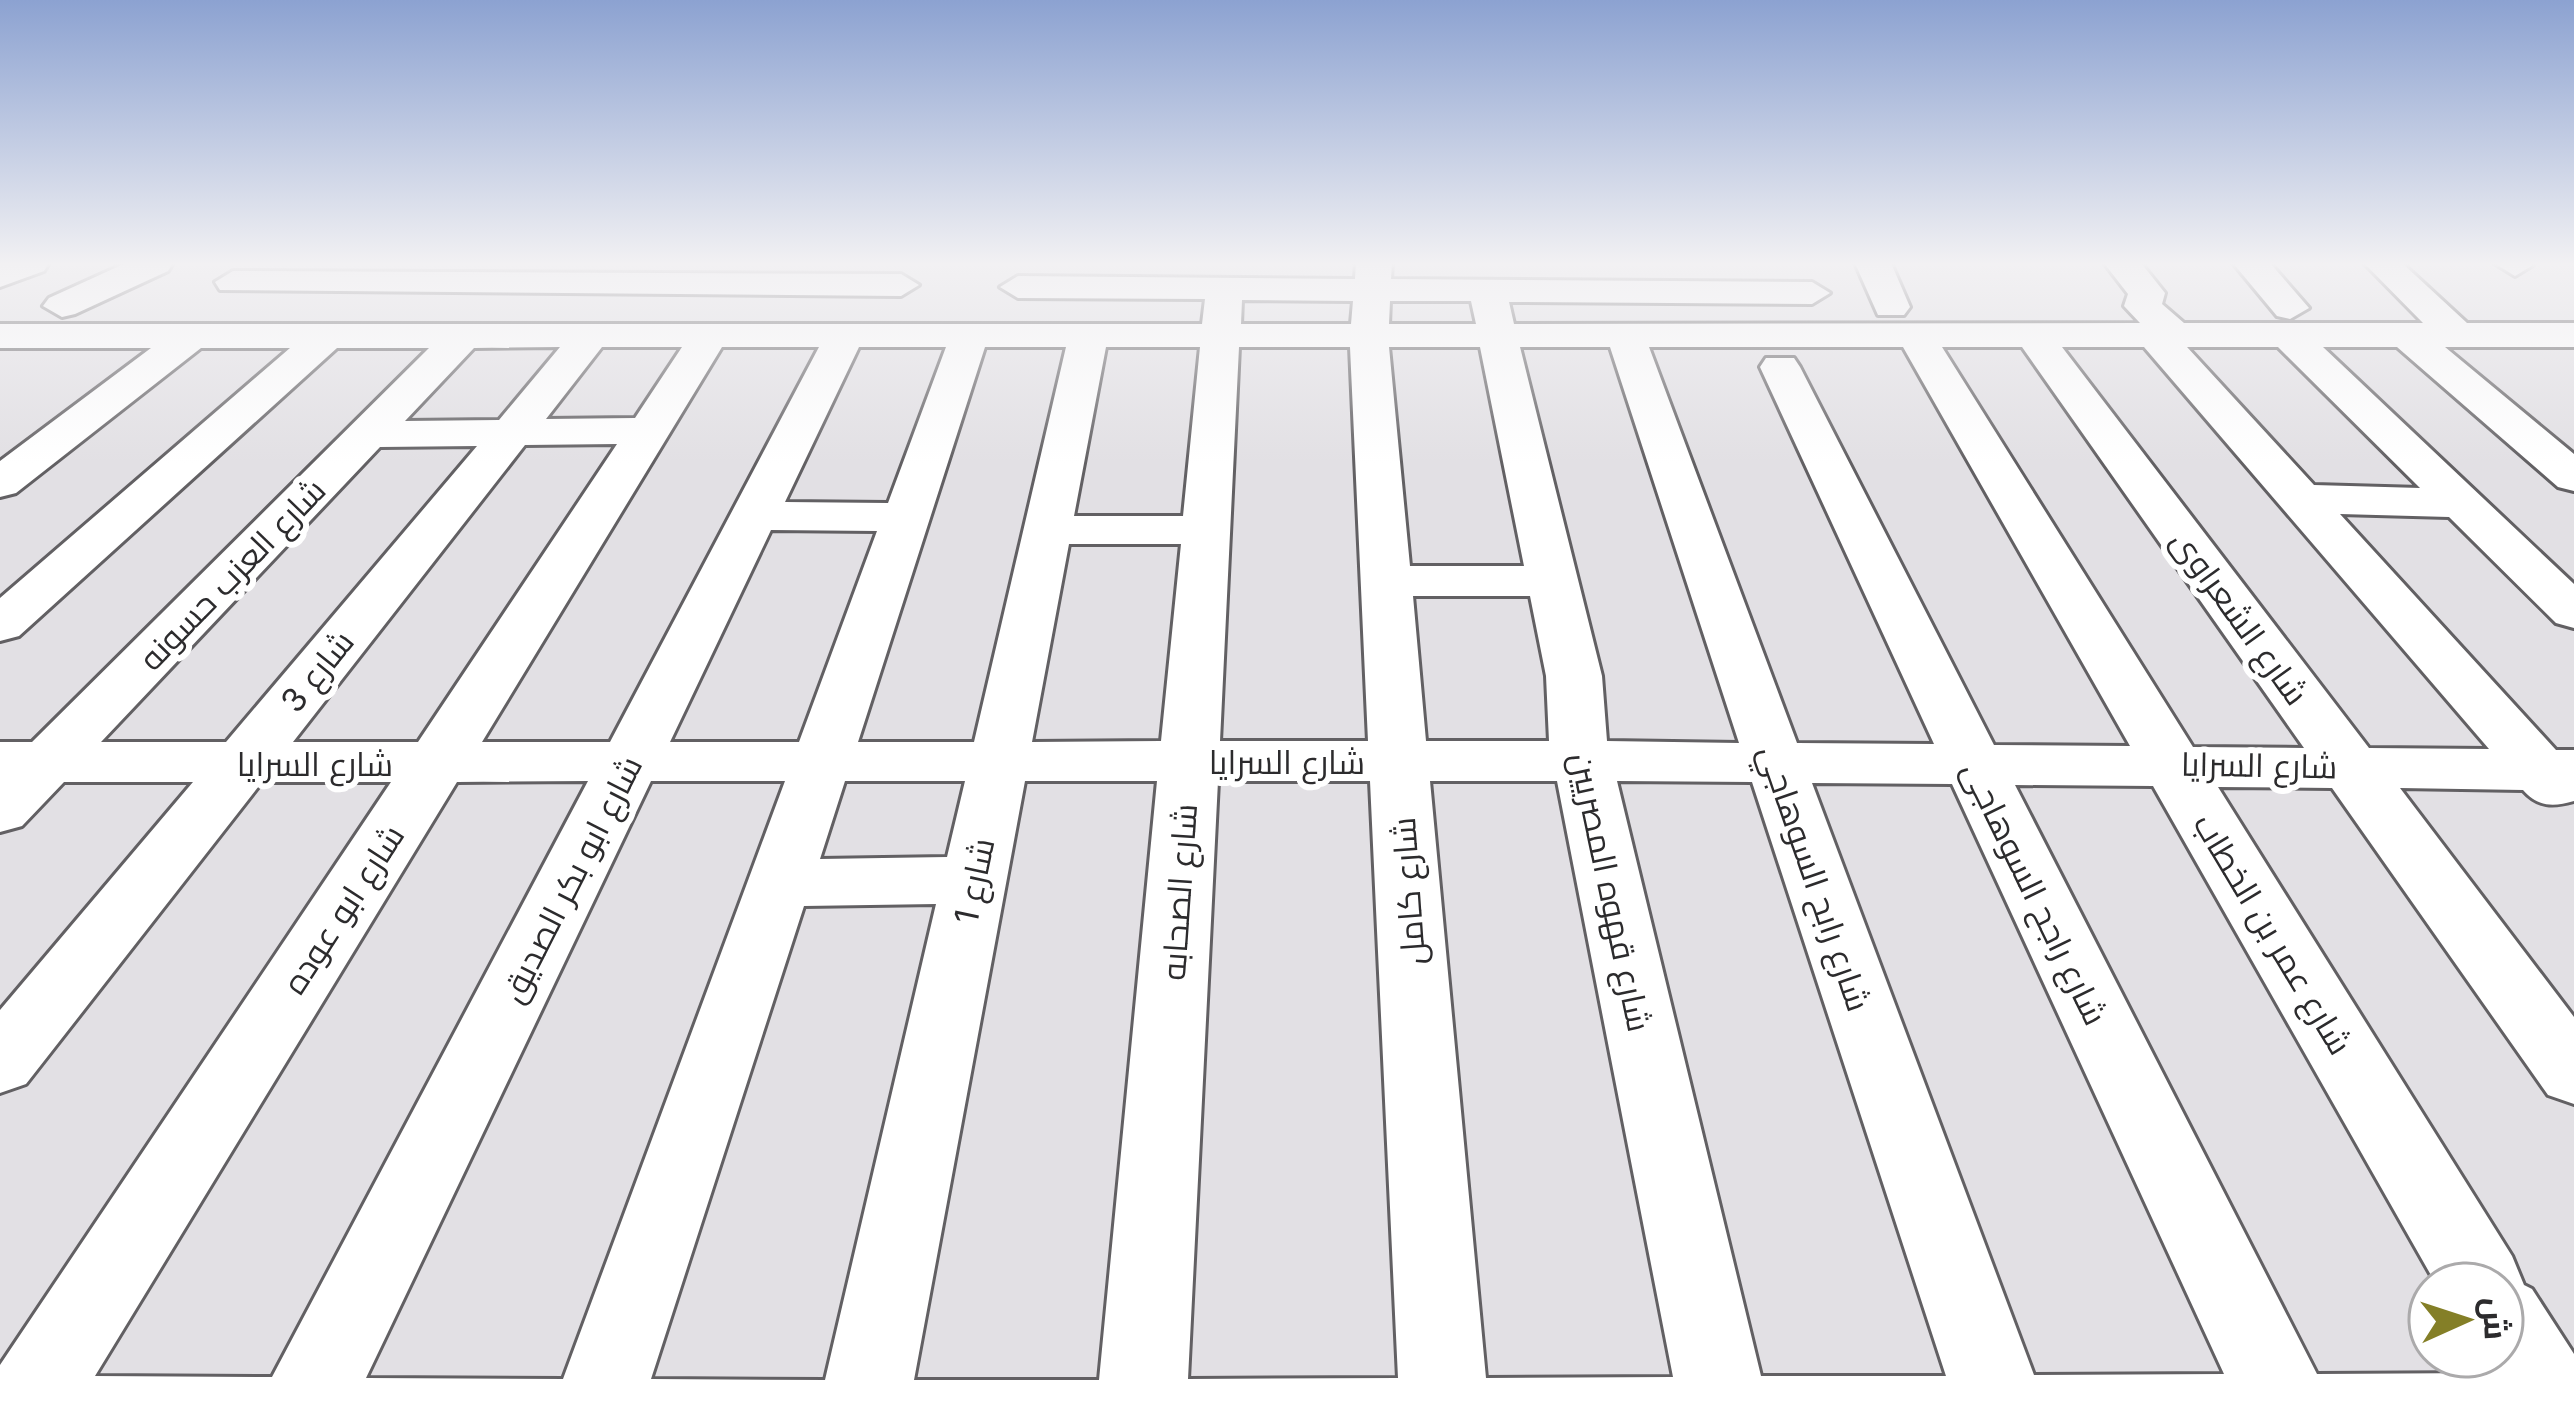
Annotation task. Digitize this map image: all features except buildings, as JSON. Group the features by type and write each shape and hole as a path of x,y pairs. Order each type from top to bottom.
{"street":[{"path":"0,377 52,330"},
{"path":"0,483 174,330"},
{"path":"261,330 326,337 1088,337 1113,330"},
{"name":"شارع ابو بكر الصديق","path":"298,1421 753,516 857,330"},
{"path":"591,1425 906,517 984,330"},
{"name":"شارع الصحابه","path":"1140,1425 1206,530 1231,330"},
{"name":"شارع كامل","path":"1373,330 1445,1423"},
{"name":"شارع قهوه المصريين","path":"1500,330 1578,698 1577,736 1727,1423"},
{"name":"شارع رابح السوهاجي","path":"1649,330 1965,1422"},
{"name":"شارع عمر بن الخطاب","path":"1908,330 2468,1260"},
{"name":"شارع الشعراوى","path":"2037,330 2574,1073"},
{"path":"2162,330 2300,499 2562,783"},
{"path":"2296,330 2462,503 2574,611"},
{"path":"2358,330 2567,341"},
{"path":"2451,330 2457,335"},
{"path":"2407,335 2574,477"},
{"path":"0,625 326,337"},
{"name":"شارع العزب حسونه","path":"0,811 24,762 370,434 462,337"},
{"name":"شارع 3","path":"0,1063 590,337"},
{"name":"شارع ابو عوده","path":"8,1421 709,337"},
{"name":"شارع 1","path":"882,1427 974,880 1088,337"},
{"name":"شارع راجح السوهاجى","path":"1780,367 2293,1423"},
{"path":"370,434 648,431"},
{"path":"2300,499 2462,503"},
{"path":"753,516 906,517"},
{"path":"1048,530 1206,530"},
{"path":"1386,581 1553,580"},
{"name":"شارع السرايا","path":"24,762 2171,764 2350,766 2562,783"},
{"path":"780,883 974,880"},
{"path":"2526,1354 2568,1418"},
{"path":"8,1421 882,1427 2568,1418"}]}
